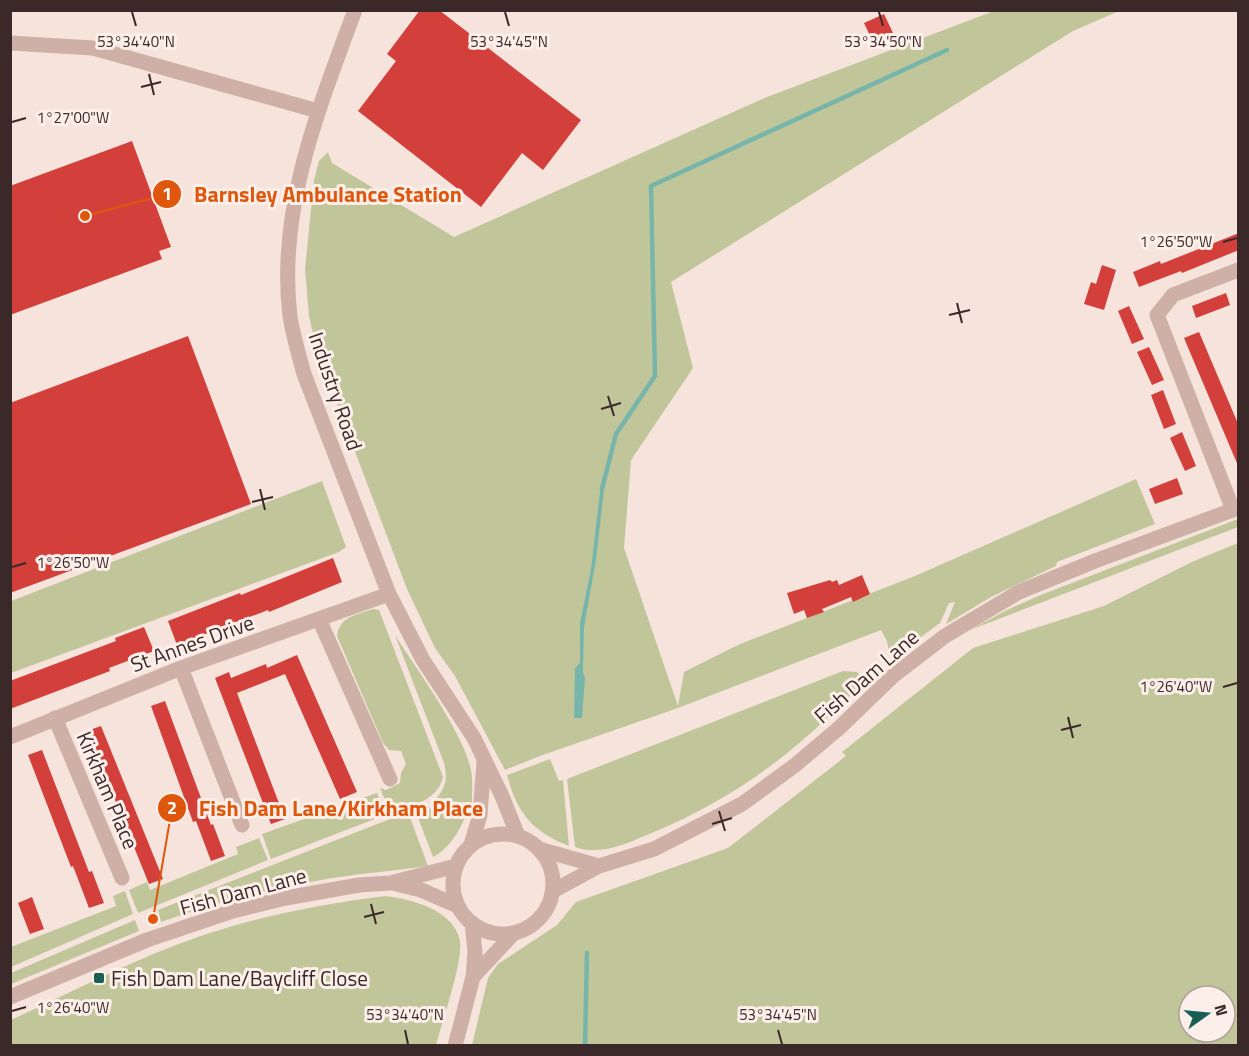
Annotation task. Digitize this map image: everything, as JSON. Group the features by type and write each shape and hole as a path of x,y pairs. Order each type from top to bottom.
{"street":[{"name":"Industry Road","path":"355,10 306,146 290,229 288,288 290,318 304,374 389,594 423,660 462,717 502,796 518,836"},
{"path":"10,43 93,48 318,111"},
{"path":"1236,509 1157,315 1173,295 1239,270"},
{"name":"Fish Dam Lane","path":"553,891 598,866 654,849 742,804 794,766 838,729 892,676 945,636 1019,592 1095,561 1236,509"},
{"name":"St Annes Drive","path":"10,737 181,668 389,594"},
{"path":"318,619 390,769"},
{"path":"181,668 242,825"},
{"name":"Kirkham Place","path":"55,718 122,878"},
{"path":"471,846 480,815 484,762"},
{"path":"493,835 518,836 530,841 539,849 551,868 553,891 544,914 531,926 514,933 492,933 472,923 458,906 453,880 456,866 471,846 493,835"},
{"path":"539,849 598,866"},
{"name":"Fish Dam Lane","path":"10,997 147,940 233,911 286,898 359,885 390,883 456,866"},
{"name":"Fish Dam Lane","path":"390,883 421,890 458,906"},
{"path":"455,1046 473,978 475,952 472,923"},
{"path":"473,978 514,933"}],"green space":[{"path":"994,11 1119,11 1073,31 671,282 693,368 631,460 624,548 678,706 684,672 740,644 915,576 1136,479 1155,524 1057,562 1056,566 991,597 946,624 955,602 949,603 940,623 898,654 889,652 887,641 881,630 678,708 505,770 455,676 435,648 407,589 317,351 309,316 305,269 314,180 319,161 328,152 332,163 454,237 767,97"},
{"path":"322,481 346,547 339,552 11,673 11,601"},
{"path":"1238,519 1238,527 970,630 1038,596"},
{"path":"1238,543 1238,1045 472,1045 488,978 498,964 557,925 576,902 728,848 846,756 842,752 973,648 1104,606 1194,561"},
{"path":"373,609 379,610 443,777 440,785 429,797 390,813 380,788 386,790 400,783 401,773 406,764 401,751 389,750 383,743 337,636 345,620"},
{"path":"395,635 459,738 471,770 472,803 435,800 445,783 444,763"},
{"path":"843,671 857,672 862,678 852,694 810,734 747,782 702,809 625,844 595,850 575,847 567,779"},
{"path":"550,759 559,781 563,780 569,846 545,834 528,819 516,800 507,775"},
{"path":"377,793 385,815 271,859 262,834"},
{"path":"423,808 467,811 454,837 433,857 417,815"},
{"path":"408,812 428,866 340,877 285,887 222,902 161,922 158,910"},
{"path":"259,838 268,860 138,913 129,890 147,882 150,890 238,854 236,847"},
{"path":"125,891 133,914 11,967 11,947 116,906 113,896"},
{"path":"385,896 419,903 441,914 450,921 460,941 455,977 436,1045 11,1045 11,1020 174,946 267,917"},
{"path":"135,920 139,931 11,984 11,973"}],"water":[{"path":"601,483 604,484 604,490 596,560 584,627 583,672 585,678 582,718 574,718 575,668 580,663 580,623 591,569"}],"building":[{"path":"420,10 439,10 581,120 543,170 522,153 481,207 358,111 396,61 387,54"},
{"path":"884,14 893,33 873,42 864,23"},
{"path":"132,141 171,247 159,251 162,259 10,315 10,186"},
{"path":"1239,233 1239,250 1139,287 1133,272 1160,261 1161,264"},
{"path":"1102,265 1116,270 1104,310 1084,304 1091,282 1096,284"},
{"path":"1226,293 1230,305 1196,318 1192,306"},
{"path":"1129,306 1144,339 1132,344 1118,311"},
{"path":"1199,332 1239,426 1239,468 1184,338"},
{"path":"188,336 251,504 10,593 10,403"},
{"path":"1149,347 1164,380 1152,385 1137,352"},
{"path":"1163,390 1176,424 1164,429 1151,395"},
{"path":"1182,432 1196,466 1185,471 1170,438"},
{"path":"1177,478 1183,494 1155,504 1149,489"},
{"path":"333,558 342,582 269,612 268,610 177,645 168,621"},
{"path":"862,575 870,594 853,602 851,597 822,609 824,612 807,618 804,610 794,614 787,593 830,580 832,582 837,580 839,585"},
{"path":"144,627 154,651 109,668 110,671 10,709 10,681 116,641 115,638"},
{"path":"297,655 357,792 340,799 285,674 237,693 285,819 271,824 215,678 229,672 231,678 266,664 267,668"},
{"path":"165,701 211,825 213,824 225,856 211,861 196,821 193,822 151,706"},
{"path":"101,726 163,879 149,884 87,731"},
{"path":"42,750 89,872 92,871 104,903 89,908 73,866 71,867 28,755"},
{"path":"32,897 44,929 30,934 18,903"}],"waterway":[{"path":"602,489 616,434 655,376 651,186 947,50"},
{"path":"585,1046 587,953"}],"place":[{"name":"Barnsley Ambulance Station","path":"85,216"},
{"name":"Fish Dam Lane/Kirkham Place","path":"153,919"},
{"name":"Fish Dam Lane/Baycliff Close","path":"99,978"}]}
